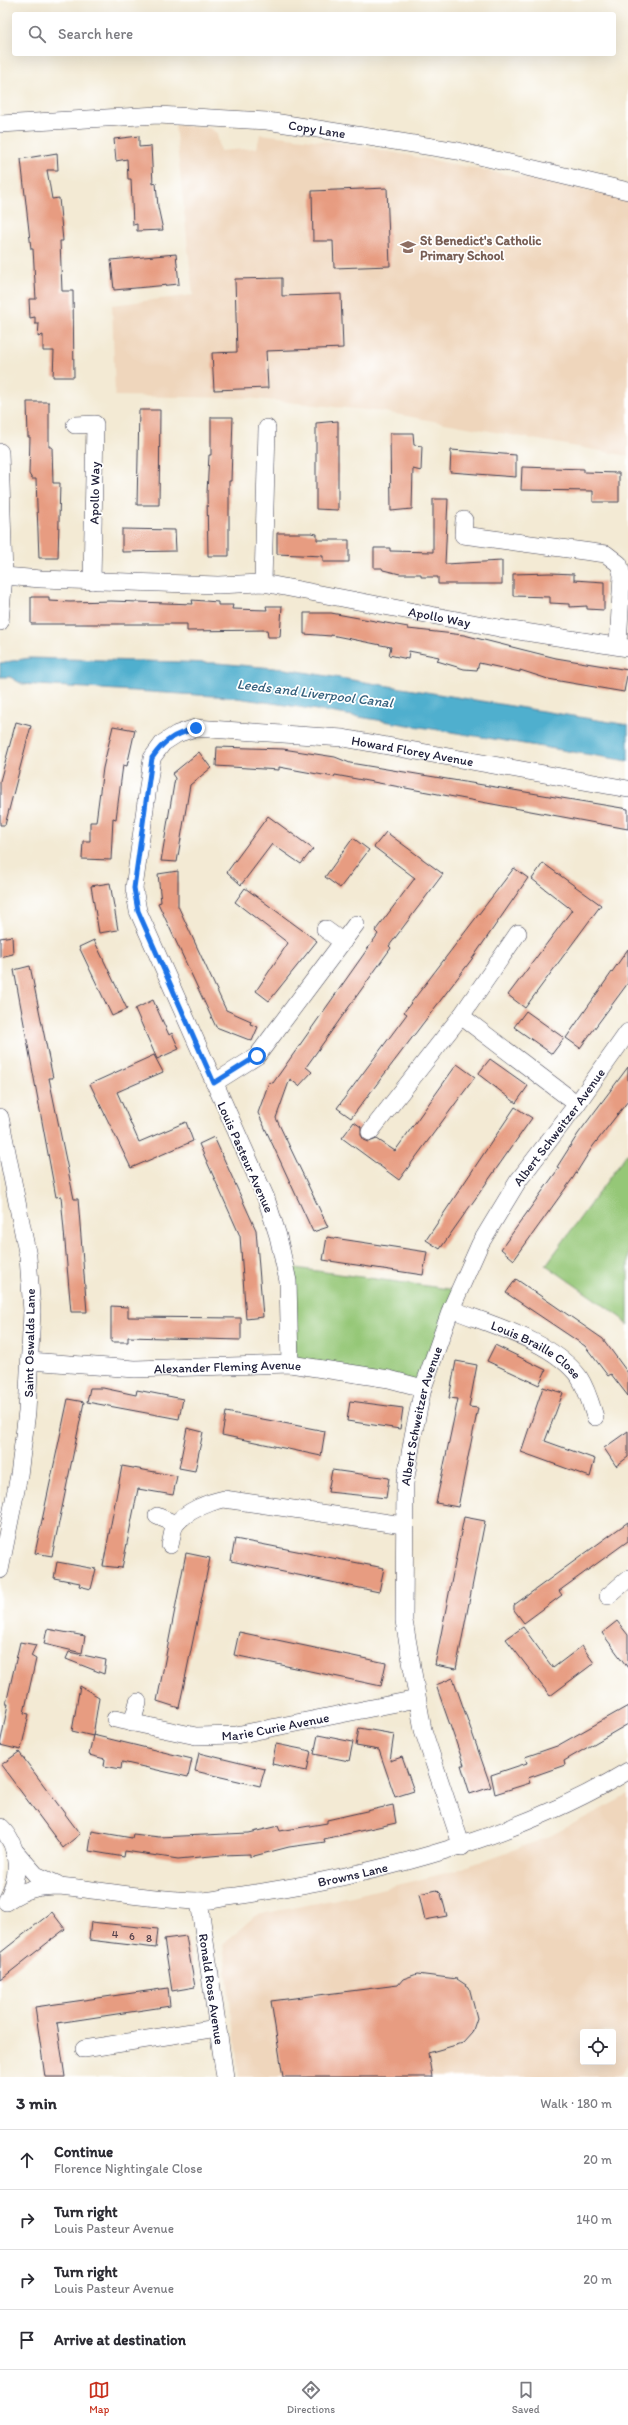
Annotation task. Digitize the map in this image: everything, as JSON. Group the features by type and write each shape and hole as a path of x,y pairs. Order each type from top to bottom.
{"street":[{"name":"Copy Lane","path":"0,124 158,115 267,122 458,151 628,191"},
{"name":"Apollo Way","path":"75,425 95,424 92,581"},
{"path":"263,583 267,428"},
{"path":"0,452 4,576 0,622"},
{"name":"Apollo Way","path":"4,576 92,581 218,585 263,583 499,628 623,646 622,575 619,564 606,554 522,542 463,536 464,520"},
{"name":"Howard Florey Avenue","path":"196,728 344,738 628,789"},
{"name":"Louis Pasteur Avenue","path":"196,728 177,734 163,743 152,758 134,888 138,911 152,948 266,1198 278,1236 288,1281 290,1364"},
{"path":"214,1083 257,1056 356,924"},
{"path":"325,929 343,942"},
{"path":"370,1132 461,1016 518,933"},
{"path":"461,1016 577,1104"},
{"name":"Albert Schweitzer Avenue","path":"462,1847 423,1730 404,1621 405,1483 423,1388 451,1309 480,1244 518,1181 577,1104 628,1032"},
{"name":"Saint Oswalds Lane","path":"0,1117 28,1257 32,1311 30,1362 19,1475 0,1570"},
{"name":"Louis Braille Close","path":"451,1309 521,1337 564,1361 585,1387 595,1417"},
{"name":"Alexander Fleming Avenue","path":"30,1362 135,1369 290,1364 389,1378 423,1388"},
{"path":"170,1545 176,1524 192,1511 212,1502 224,1499 404,1525"},
{"path":"157,1516 176,1524"},
{"name":"Marie Curie Avenue","path":"115,1719 196,1736 236,1735 417,1699"},
{"path":"132,1723 138,1702"},
{"name":"Browns Lane","path":"3,1905 24,1890 39,1886 60,1886 199,1901 265,1892 357,1874 462,1847 525,1823 601,1787 628,1771"},
{"name":"Browns Lane","path":"0,1827 14,1849 36,1875 60,1886"},
{"path":"3,1905 17,1873 14,1849"},
{"name":"Ronald Ross Avenue","path":"199,1901 225,2077"},
{"path":"84,2049 217,2028"}],"shaded area":[{"name":"St Benedict's Catholic Primary School","path":"175,125 209,128 217,133 220,151 257,148 260,134 349,144 628,198 628,456 384,412 248,398 115,396 112,305 193,295"},
{"path":"628,1795 628,2065 619,2077 239,2077 223,1944 256,1915 352,1896 454,1871 546,1838"}],"green space":[{"path":"628,1152 628,1326 622,1318 546,1265"},
{"path":"288,1267 456,1290 422,1384 296,1361"}],"water":[{"name":"Leeds and Liverpool Canal","path":"29,658 217,663 285,669 628,725 628,761 230,697 22,684 10,677 0,677 0,663"}],"building":[{"path":"139,136 139,147 151,146 153,184 156,183 158,207 163,230 137,231 137,224 133,225 131,179 128,179 127,159 116,161 114,139"},
{"path":"57,153 58,170 47,170 52,199 59,198 63,241 60,241 62,291 73,291 74,377 53,377 54,351 43,351 43,335 38,337 39,324 35,324 35,317 30,318 29,299 36,299 33,249 31,249 21,159"},
{"path":"387,188 390,266 334,268 333,241 313,241 312,191"},
{"path":"176,254 179,284 114,290 111,260"},
{"path":"282,278 282,296 341,294 343,348 266,351 268,388 214,390 212,353 237,352 235,279"},
{"path":"27,402 49,402 49,447 52,447 53,483 60,483 58,558 39,558 36,479 32,479 29,474 30,437 28,437"},
{"path":"139,410 160,410 159,505 137,505"},
{"path":"211,417 233,417 231,481 229,481 229,556 208,556 207,493 209,455 211,455"},
{"path":"338,421 338,510 316,509 316,423"},
{"path":"390,433 413,433 414,445 422,446 421,471 413,469 412,509 391,511"},
{"path":"451,450 516,455 516,477 450,472"},
{"path":"522,467 584,469 584,472 619,473 619,502 593,502 593,491 521,490"},
{"path":"433,499 448,499 445,564 502,561 502,584 438,584 438,577 421,577 421,574 400,574 383,570 382,568 374,568 374,548 390,548 390,551 433,552"},
{"path":"122,529 175,530 176,551 122,552"},
{"path":"277,533 311,533 317,534 317,540 349,540 349,562 323,562 323,556 277,554"},
{"path":"513,574 574,574 574,580 604,582 604,610 587,609 587,606 569,607 569,604 550,603 550,597 513,596"},
{"path":"31,597 49,597 49,601 70,602 111,601 193,604 192,600 218,602 218,605 233,605 232,609 267,610 266,606 282,606 280,637 268,637 267,630 187,631 187,624 31,624"},
{"path":"304,613 331,613 408,627 408,629 464,635 556,658 628,670 624,692 548,679 520,670 520,672 479,663 477,670 464,669 437,661 439,657 409,651 408,659 389,655 391,647 331,635 304,634"},
{"path":"16,722 31,726 5,825 0,825 0,781"},
{"path":"113,726 135,730 127,766 123,765 116,819 113,818 111,860 82,859 83,841 90,841 90,822 96,822 103,768"},
{"path":"217,747 283,749 335,757 350,763 628,809 628,829 335,775 334,777 279,767 279,770 216,766"},
{"path":"199,752 211,768 190,785 177,862 161,861 175,778 172,774"},
{"path":"268,816 313,849 301,864 272,844 241,885 227,872"},
{"path":"386,832 443,874 389,946 391,948 306,1067 312,1072 299,1086 290,1079 276,1118 328,1227 313,1232 258,1113 269,1082 273,1083 378,934 375,931 415,878 374,847"},
{"path":"353,838 369,850 340,888 325,877"},
{"path":"543,863 601,905 525,1008 508,995 572,910 532,879"},
{"path":"514,868 528,878 472,959 351,1118 337,1108 407,1014 404,1012"},
{"path":"178,871 178,906 226,1010 251,1021 250,1024 258,1027 252,1041 216,1027 158,903 161,902 158,874"},
{"path":"110,883 118,930 99,933 91,886"},
{"path":"245,888 317,941 269,1001 256,991 288,943 235,902"},
{"path":"12,936 13,954 0,957 0,938"},
{"path":"94,940 127,1009 112,1016 79,947"},
{"path":"628,949 628,983 580,1048 566,1038"},
{"path":"30,966 53,1078 49,1078 74,1199 78,1199 87,1312 71,1312 61,1196 56,1197 14,970"},
{"path":"153,1000 169,1035 172,1033 179,1049 157,1059 135,1009"},
{"path":"526,1011 564,1038 552,1054 514,1027"},
{"path":"154,1055 163,1072 117,1092 139,1142 186,1122 193,1141 131,1168 90,1084"},
{"path":"490,1059 528,1086 516,1103 478,1074"},
{"path":"457,1064 475,1077 399,1180 342,1138 354,1122 361,1127 361,1135 364,1140 369,1142 377,1139 395,1151"},
{"path":"628,1067 628,1101 593,1146 573,1178 514,1260 501,1249 559,1168 557,1167 578,1134"},
{"path":"515,1107 532,1118 440,1249 426,1240"},
{"path":"214,1137 256,1230 263,1317 246,1319 240,1236 199,1144"},
{"path":"327,1237 427,1252 423,1275 323,1260"},
{"path":"516,1279 603,1339 628,1373 628,1396 611,1374 608,1376 585,1346 506,1293"},
{"path":"111,1306 128,1307 128,1317 241,1318 241,1340 128,1337 128,1342 111,1342"},
{"path":"495,1345 546,1370 539,1385 487,1361"},
{"path":"456,1361 477,1365 469,1407 478,1408 458,1507 436,1503 458,1399 449,1398"},
{"path":"543,1387 563,1393 545,1441 595,1459 590,1477 521,1452"},
{"path":"90,1388 103,1388 136,1395 137,1390 183,1399 179,1419 87,1402"},
{"path":"68,1399 84,1402 52,1556 35,1553"},
{"path":"350,1401 403,1408 400,1429 347,1421"},
{"path":"226,1412 325,1431 321,1456 222,1435"},
{"path":"187,1428 203,1432 195,1471 179,1468"},
{"path":"628,1431 628,1457 616,1466 604,1448"},
{"path":"122,1466 177,1476 173,1495 138,1489 122,1568 103,1566"},
{"path":"332,1470 389,1478 386,1498 328,1492"},
{"path":"464,1517 485,1521 456,1669 435,1665"},
{"path":"628,1522 628,1541 559,1591 562,1595 524,1623 514,1610 514,1605"},
{"path":"235,1539 384,1568 379,1592 231,1561"},
{"path":"186,1553 210,1558 179,1708 157,1701"},
{"path":"57,1562 96,1569 91,1589 79,1586 80,1583 54,1578"},
{"path":"617,1621 628,1635 628,1668 602,1633"},
{"path":"523,1627 553,1668 582,1646 594,1663 550,1696 506,1639"},
{"path":"47,1629 85,1636 82,1653 44,1644"},
{"path":"239,1632 386,1663 381,1686 234,1655"},
{"path":"20,1642 36,1645 31,1656 36,1659 24,1713 29,1714 21,1750 0,1745 8,1704 6,1704"},
{"path":"69,1652 106,1660 104,1674 66,1659"},
{"path":"453,1678 491,1787 470,1794 461,1765 464,1765 436,1685"},
{"path":"80,1686 99,1697 93,1736 72,1731"},
{"path":"628,1706 628,1724 564,1761 565,1765 528,1778 530,1783 495,1794 491,1775 527,1763 525,1757 557,1746"},
{"path":"359,1728 394,1734 390,1761 402,1757 414,1791 395,1797 379,1750 356,1746"},
{"path":"93,1735 192,1759 188,1777 122,1762 121,1769 104,1766 105,1759 89,1755"},
{"path":"318,1735 353,1742 349,1761 314,1754"},
{"path":"276,1744 311,1751 307,1771 272,1764"},
{"path":"19,1752 80,1834 63,1848 1,1765"},
{"path":"199,1753 265,1769 260,1786 195,1771"},
{"path":"393,1805 396,1823 324,1839 325,1842 289,1847 250,1857 250,1854 178,1859 125,1851 124,1857 89,1851 92,1831 132,1838 133,1834 159,1837 249,1833 278,1826 280,1831 327,1823 327,1820"},
{"path":"437,1890 441,1894 447,1916 425,1920 419,1894"},
{"path":"52,1912 65,1929 0,1980 0,1953"},
{"path":"91,1922 158,1929 156,1948 89,1940"},
{"path":"186,1936 195,1987 172,1991 164,1939"},
{"path":"417,1974 457,1979 469,1987 477,2018 472,2033 463,2043 428,2053 432,2077 283,2077 271,2001 398,1985 403,1979"},
{"path":"168,1988 170,2006 57,2023 65,2077 45,2077 35,2007"}],"place":[{"name":"St Benedict's Catholic Primary School","path":"408,247"}],"route":[{"path":"196,728 177,734 163,743 152,758 134,888 138,911 152,948 214,1083 249,1063 257,1056"}]}
